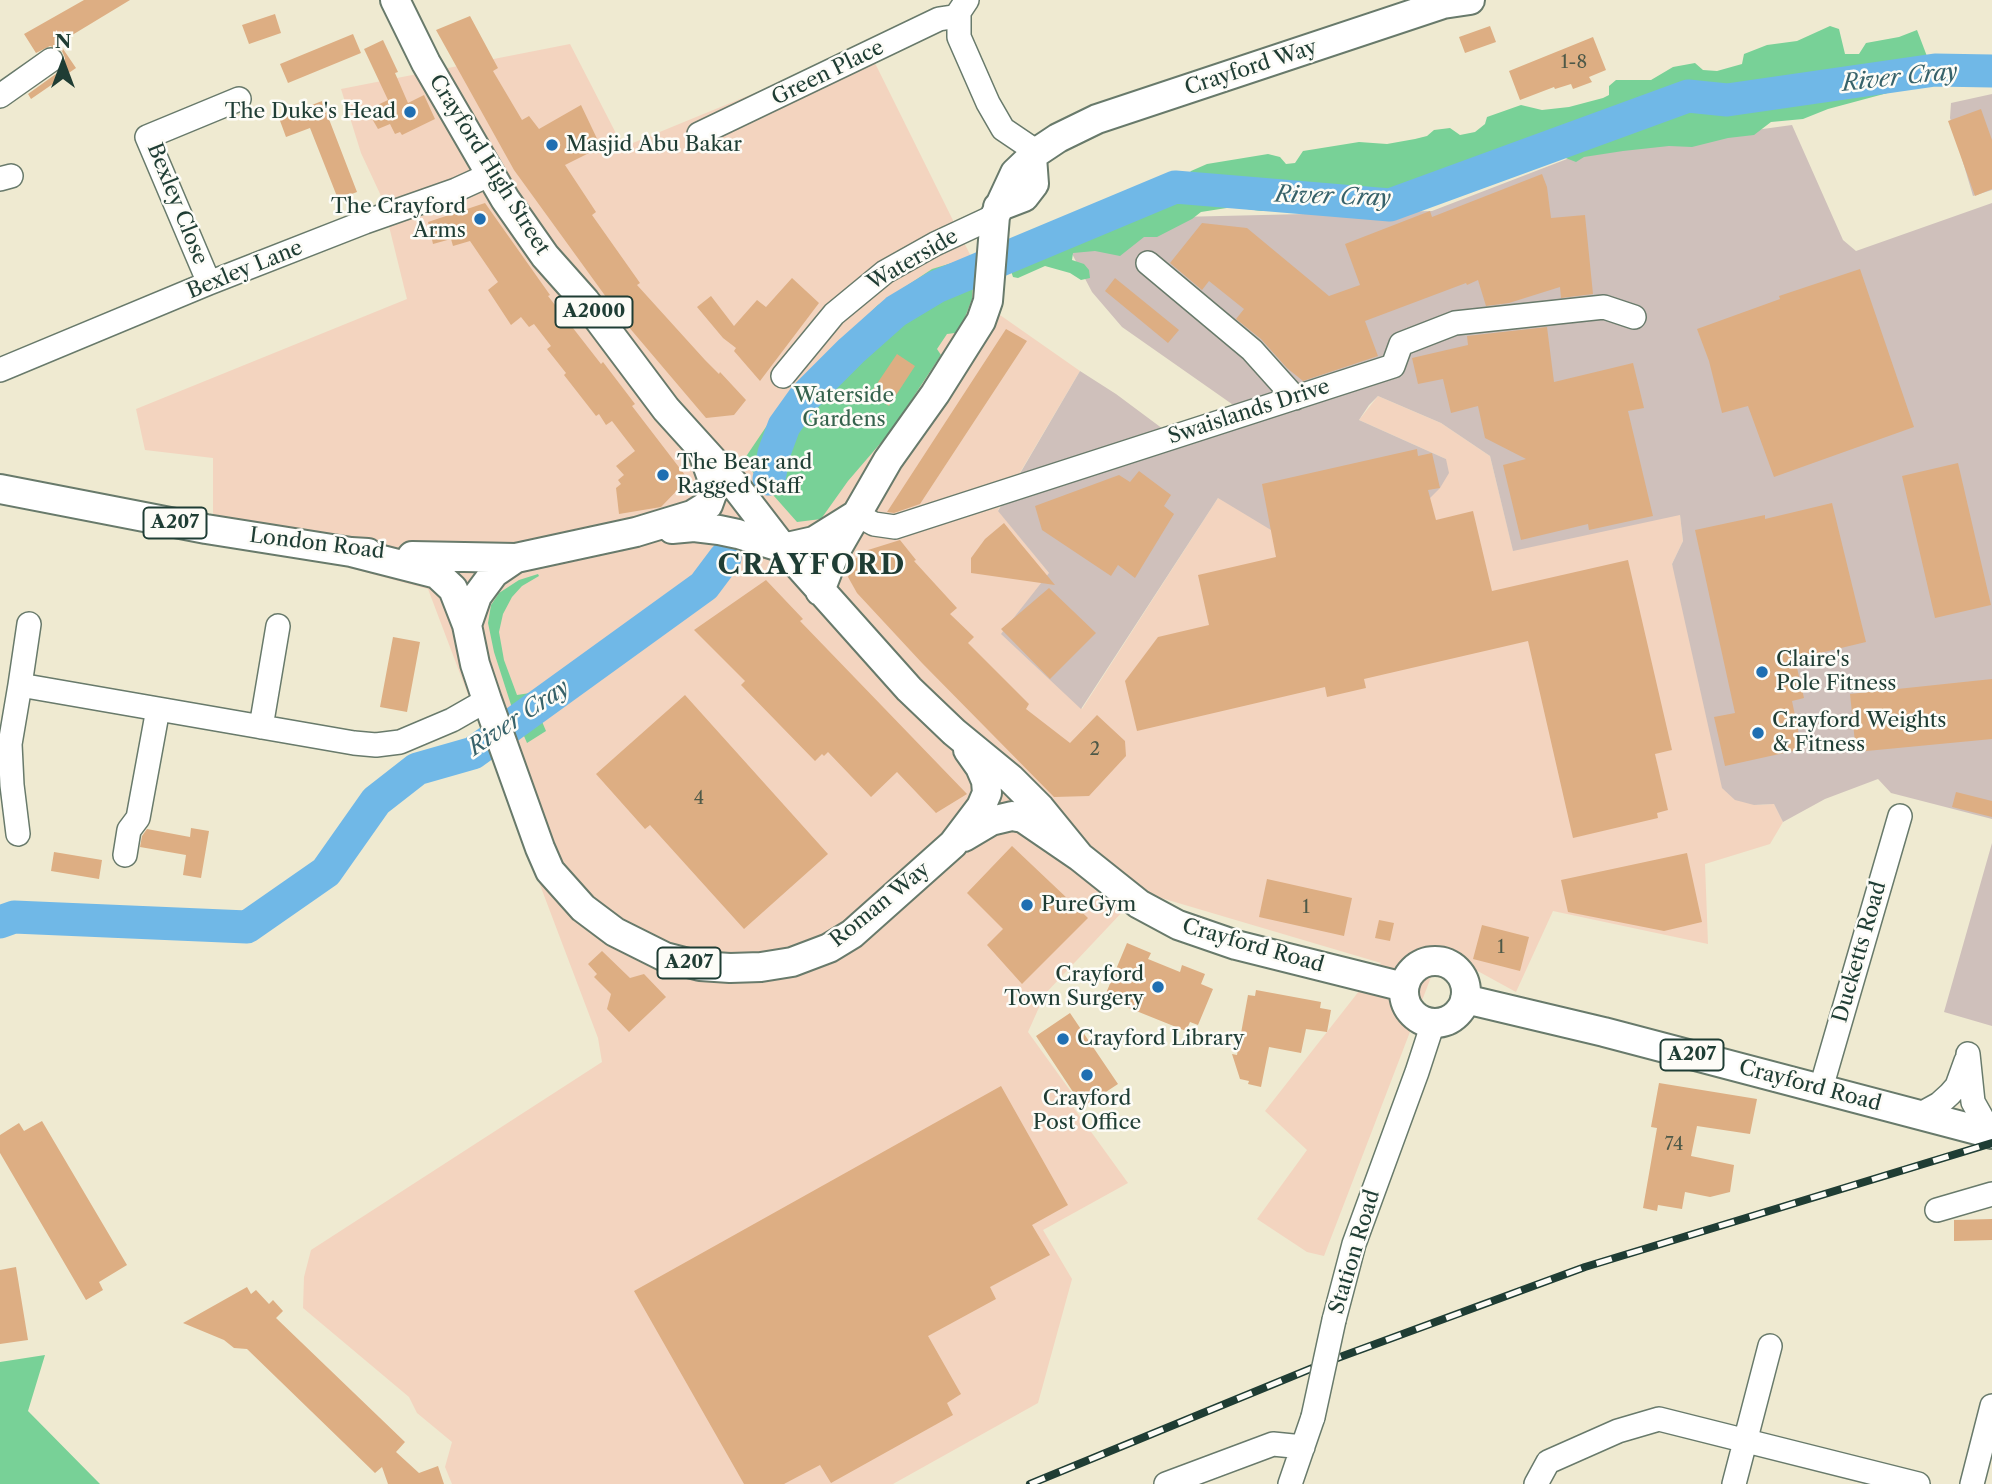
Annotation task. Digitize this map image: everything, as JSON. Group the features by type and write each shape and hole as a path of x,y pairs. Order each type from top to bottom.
{"main road":[{"name":"Crayford High Street","path":"395,0 426,63 491,174 545,256 585,301 666,409 733,483 783,548"},
{"name":"Crayford Way","path":"820,591 835,552 888,460 935,394 981,321 988,301 996,211 1015,173 1058,138 1097,119 1443,4 1471,0"},
{"name":"London Road","path":"0,489 351,552 454,558 516,558 636,532 692,515 708,505 712,494 712,478 701,447"},
{"name":"Crayford Way","path":"783,548 814,541 856,514"},
{"name":"London Road","path":"636,532 694,527 738,534 783,548"},
{"name":"Crayford Road","path":"783,548 909,689 954,732 993,762 1040,808 1080,857"},
{"name":"Roman Way","path":"351,552 438,574 453,589 467,625 475,664 489,705 550,871 583,908 615,932 665,957 700,966 761,967 792,962 829,948 852,933 953,844 970,824 987,793"},
{"name":"A207","path":"467,625 477,596 494,573 516,558"},
{"name":"Crayford Road","path":"954,732 980,767 986,781 987,793"},
{"name":"Crayford Road","path":"1012,816 1023,818 1080,857 1132,900 1178,925 1249,948 1404,987"},
{"name":"Roman Way","path":"953,844 991,821 1012,816"},
{"path":"1429,962 1441,962 1453,967 1461,976 1465,999 1454,1017 1433,1023 1420,1020 1410,1012 1404,987 1408,975 1417,967 1429,962"},
{"name":"Crayford Road","path":"1465,999 1821,1088 1992,1134"}],"street":[{"path":"963,8 960,39 988,103 1003,129 1035,155"},
{"name":"Green Place","path":"699,134 963,8"},
{"path":"0,96 51,60"},
{"name":"Bexley Close","path":"209,283 147,137 239,99"},
{"name":"Bexley Lane","path":"0,370 209,283 365,222 456,190 491,174"},
{"name":"Waterside","path":"783,376 834,314 885,272 996,211"},
{"path":"1148,263 1252,350 1295,398"},
{"name":"Swaislands Drive","path":"856,514 874,524 895,527 1393,366 1401,344 1455,323 1604,307 1634,317"},
{"path":"18,834 10,744 29,624"},
{"path":"261,727 278,626"},
{"path":"20,685 376,745 400,742 489,705"},
{"path":"125,855 129,830 138,818 158,709"},
{"name":"Ducketts Road","path":"1821,1088 1900,816"},
{"name":"Station Road","path":"1290,1484 1313,1417 1354,1244 1433,1023"},
{"path":"1919,1115 1939,1104 1957,1086 1968,1055 1973,1102 1992,1134"},
{"path":"1937,1210 1992,1194"},
{"path":"1734,1484 1770,1346"},
{"path":"1972,1484 1992,1406"},
{"path":"1536,1484 1548,1462 1618,1431 1659,1419 1918,1484"},
{"path":"1166,1484 1273,1444 1303,1447"}],"shaded area":[{"path":"570,44 623,147 867,47 1000,315 1080,371 998,510 1049,573 1082,709 1218,498 1446,459 1359,420 1378,396 1441,423 1490,456 1513,550 1680,514 1683,541 1672,564 1754,805 1774,804 1783,822 1770,844 1705,864 1708,944 1553,911 1516,992 1441,951 1324,1256 1307,1252 1257,1219 1307,1150 1265,1111 1381,963 1141,892 1045,994 1028,1032 1077,1100 1071,1104 1128,1183 1043,1230 1072,1279 1038,1403 893,1484 452,1484 445,1467 452,1442 417,1413 409,1397 303,1308 304,1277 311,1250 602,1062 598,1038 428,589 327,562 213,526 213,458 145,450 136,409 407,299 382,198 361,153 341,89"},
{"path":"1992,94 1992,190 1973,196 1950,118 1951,103"},
{"path":"1792,125 1843,240 1856,251 1992,203 1992,819 1891,793 1878,779 1825,799 1783,822 1774,804 1754,805 1735,800 1722,788 1672,564 1683,541 1680,515 1513,551 1490,456 1441,423 1378,396 1359,420 1446,459 1449,473 1430,498 1271,530 1218,498 1081,709 1001,634 1049,573 998,511 1080,371 1163,429 1239,409 1122,327 1092,292 1069,248 1178,217 1432,211 1580,154"},
{"path":"1992,843 1992,1026 1944,1012"}],"green space":[{"path":"1830,26 1839,29 1845,54 1859,54 1866,43 1899,37 1917,30 1936,80 1828,109 1803,119 1771,122 1754,135 1692,147 1669,146 1623,151 1584,157 1576,162 1563,157 1548,160 1517,173 1476,185 1462,185 1380,216 1351,216 1323,210 1261,211 1233,207 1201,212 1157,237 1144,237 1120,256 1095,251 1073,253 1072,260 1084,264 1089,270 1090,278 1081,280 1070,273 1045,266 1018,278 1013,277 1010,268 1018,245 1030,234 1053,234 1099,209 1125,212 1133,203 1182,182 1191,171 1207,164 1268,154 1280,157 1286,164 1295,163 1303,151 1359,142 1387,144 1450,128 1460,135 1475,132 1485,124 1487,117 1521,105 1542,110 1569,107 1609,95 1609,86 1616,80 1651,80 1673,67 1695,63 1703,70 1717,71 1742,64 1744,54 1767,45 1797,41"},
{"name":"Waterside Gardens","path":"975,256 972,299 964,320 955,333 947,334 937,349 941,355 891,431 848,481 821,519 797,522 743,461 793,387 878,305 903,292 902,289 932,269"},
{"path":"538,574 539,576 522,586 512,597 503,614 499,632 504,660 517,695 530,693 546,731 527,743 512,708 494,652 488,623 491,605 499,593 519,580"},
{"path":"45,1355 28,1411 100,1484 0,1484 0,1362"}],"building":[{"path":"84,0 130,0 59,43 76,68 31,99 28,94 60,71 65,58 62,51 50,46 36,53 24,34"},
{"path":"275,14 281,33 249,44 242,25"},
{"path":"470,16 498,68 493,71 522,120 529,116 539,129 581,105 601,147 565,165 596,212 592,215 640,283 637,285 705,360 746,400 734,415 706,418 622,319 514,170 436,30"},
{"path":"1490,26 1496,42 1465,53 1459,37"},
{"path":"353,34 361,53 288,83 280,64"},
{"path":"1593,37 1606,70 1589,77 1592,82 1573,89 1571,84 1555,89 1554,87 1520,100 1509,71"},
{"path":"383,40 398,72 395,73 408,103 424,95 435,119 402,135 400,132 395,134 390,124 378,129 367,110 388,100 364,49"},
{"path":"322,101 357,192 338,199 310,128 286,137 279,118"},
{"path":"1981,109 1992,140 1992,189 1975,196 1948,121"},
{"path":"1542,174 1547,187 1551,218 1585,215 1593,294 1561,298 1560,287 1509,303 1486,306 1478,280 1467,285 1466,283 1365,321 1378,356 1303,381 1287,368 1261,339 1236,319 1244,309 1209,281 1202,290 1170,263 1202,223 1247,228 1329,296 1360,285 1345,244 1430,211 1432,217"},
{"path":"485,203 550,295 548,296 601,364 603,362 635,404 632,406 688,479 661,507 619,514 616,488 621,484 618,480 624,475 616,466 635,451 612,421 606,425 599,414 596,416 564,375 566,373 547,349 551,346 534,324 529,327 521,317 511,325 488,290 498,282 470,241 453,246 451,239 433,244 428,222"},
{"path":"1860,269 1914,427 1774,477 1748,406 1722,413 1709,361 1697,329 1780,299 1779,296"},
{"path":"792,278 819,303 760,381 734,351 736,348 723,338 697,307 711,296 734,326 757,300 766,307"},
{"path":"1115,278 1179,330 1168,343 1105,291"},
{"path":"1547,327 1554,382 1633,363 1644,408 1628,411 1653,516 1589,530 1588,524 1521,540 1503,465 1526,459 1485,438 1478,406 1451,413 1443,379 1418,384 1412,358 1468,345 1467,336"},
{"path":"1006,329 1027,341 920,504 894,513 887,512"},
{"path":"897,354 915,366 889,406 870,394"},
{"path":"1417,449 1418,456 1432,453 1440,488 1428,490 1436,520 1473,511 1492,591 1628,560 1672,750 1655,754 1668,810 1657,813 1658,818 1573,838 1528,641 1364,679 1366,688 1327,697 1325,687 1137,731 1125,681 1158,637 1209,625 1198,575 1276,557 1262,484"},
{"path":"1958,463 1991,605 1935,618 1902,476"},
{"path":"1139,471 1171,495 1164,506 1174,514 1135,578 1118,565 1111,576 1042,530 1035,506 1119,475 1130,482"},
{"path":"1832,503 1866,642 1795,659 1804,698 1792,701 1802,749 1725,766 1714,717 1735,713 1695,530 1765,515 1765,519"},
{"path":"1004,523 1055,585 971,573 971,558 985,539"},
{"path":"900,540 916,560 914,561 957,608 950,614 974,637 968,643 1029,704 1026,709 1070,743 1097,715 1125,741 1126,756 1089,796 1054,797 857,593 848,577 855,559 868,550"},
{"path":"766,580 803,619 800,621 967,794 936,813 897,772 871,797 828,752 815,761 741,685 745,681 694,630"},
{"path":"1049,588 1096,633 1050,679 1001,629"},
{"path":"393,637 420,642 407,712 380,707"},
{"path":"1992,679 1992,739 1856,752 1850,694"},
{"path":"685,695 828,854 744,929 650,825 645,829 596,774"},
{"path":"1956,792 1992,801 1992,817 1952,807"},
{"path":"191,828 209,831 201,878 183,875 186,855 140,847 142,836 147,829 190,837"},
{"name":"PureGym","path":"1012,846 1088,918 1022,984 987,945 1003,929 967,893"},
{"path":"54,852 102,860 99,879 51,871"},
{"path":"1687,853 1702,922 1664,931 1568,912 1561,880"},
{"path":"1267,879 1352,898 1344,936 1259,917"},
{"path":"1379,920 1394,923 1390,941 1375,938"},
{"path":"1482,925 1529,937 1520,971 1473,959"},
{"name":"Crayford Town Surgery","path":"1127,943 1151,953 1148,959 1180,972 1182,965 1205,974 1201,984 1213,989 1198,1025 1190,1022 1186,1031 1104,998"},
{"path":"602,951 630,978 644,974 666,997 629,1032 607,1009 611,994 594,977 597,974 588,964"},
{"path":"1256,990 1321,1002 1320,1008 1331,1010 1327,1032 1306,1029 1301,1053 1269,1047 1261,1087 1240,1079 1232,1054 1237,1055 1248,995 1255,996"},
{"path":"1070,1013 1118,1084 1083,1107 1036,1036"},
{"path":"1659,1083 1757,1099 1750,1134 1697,1126 1691,1156 1734,1165 1730,1192 1710,1197 1685,1192 1682,1209 1658,1205 1657,1211 1643,1208 1657,1128 1651,1127"},
{"path":"1001,1086 1068,1205 1032,1225 1050,1255 990,1287 996,1299 928,1336 961,1394 947,1403 953,1415 831,1483 820,1465 784,1484 744,1484 634,1291"},
{"path":"42,1121 127,1265 99,1282 103,1290 86,1300 0,1153 0,1135 19,1123 24,1131"},
{"path":"1992,1219 1992,1240 1954,1241 1954,1220"},
{"path":"16,1267 28,1340 0,1344 0,1270"},
{"path":"247,1287 251,1294 256,1290 269,1304 273,1300 283,1311 276,1318 405,1442 396,1452 419,1473 438,1466 444,1484 388,1484 382,1467 375,1473 247,1349 234,1348 224,1340 183,1323"}],"waterway":[{"name":"River Cray","path":"769,479 774,453 784,426 804,398 896,311 936,287 1175,187 1390,205 1688,96 1727,100 1935,70 1992,71"},
{"name":"River Cray","path":"0,922 14,917 247,927 326,872 376,801 417,769 473,753 704,586 725,558"}],"railway":[{"path":"1030,1484 1332,1360 1585,1267 1992,1143"}],"place":[{"name":"The Duke's Head","path":"410,112"},
{"name":"Masjid Abu Bakar","path":"552,145"},
{"name":"The Crayford Arms","path":"480,219"},
{"name":"The Bear and Ragged Staff","path":"663,475"},
{"name":"Claire's Pole Fitness","path":"1762,672"},
{"name":"Crayford Weights & Fitness","path":"1758,733"},
{"name":"PureGym","path":"1027,905"},
{"name":"Crayford Town Surgery","path":"1158,987"},
{"name":"Crayford Library","path":"1063,1039"},
{"name":"Crayford Post Office","path":"1087,1075"}],"district":[{"name":"CRAYFORD","path":"812,566"}]}
